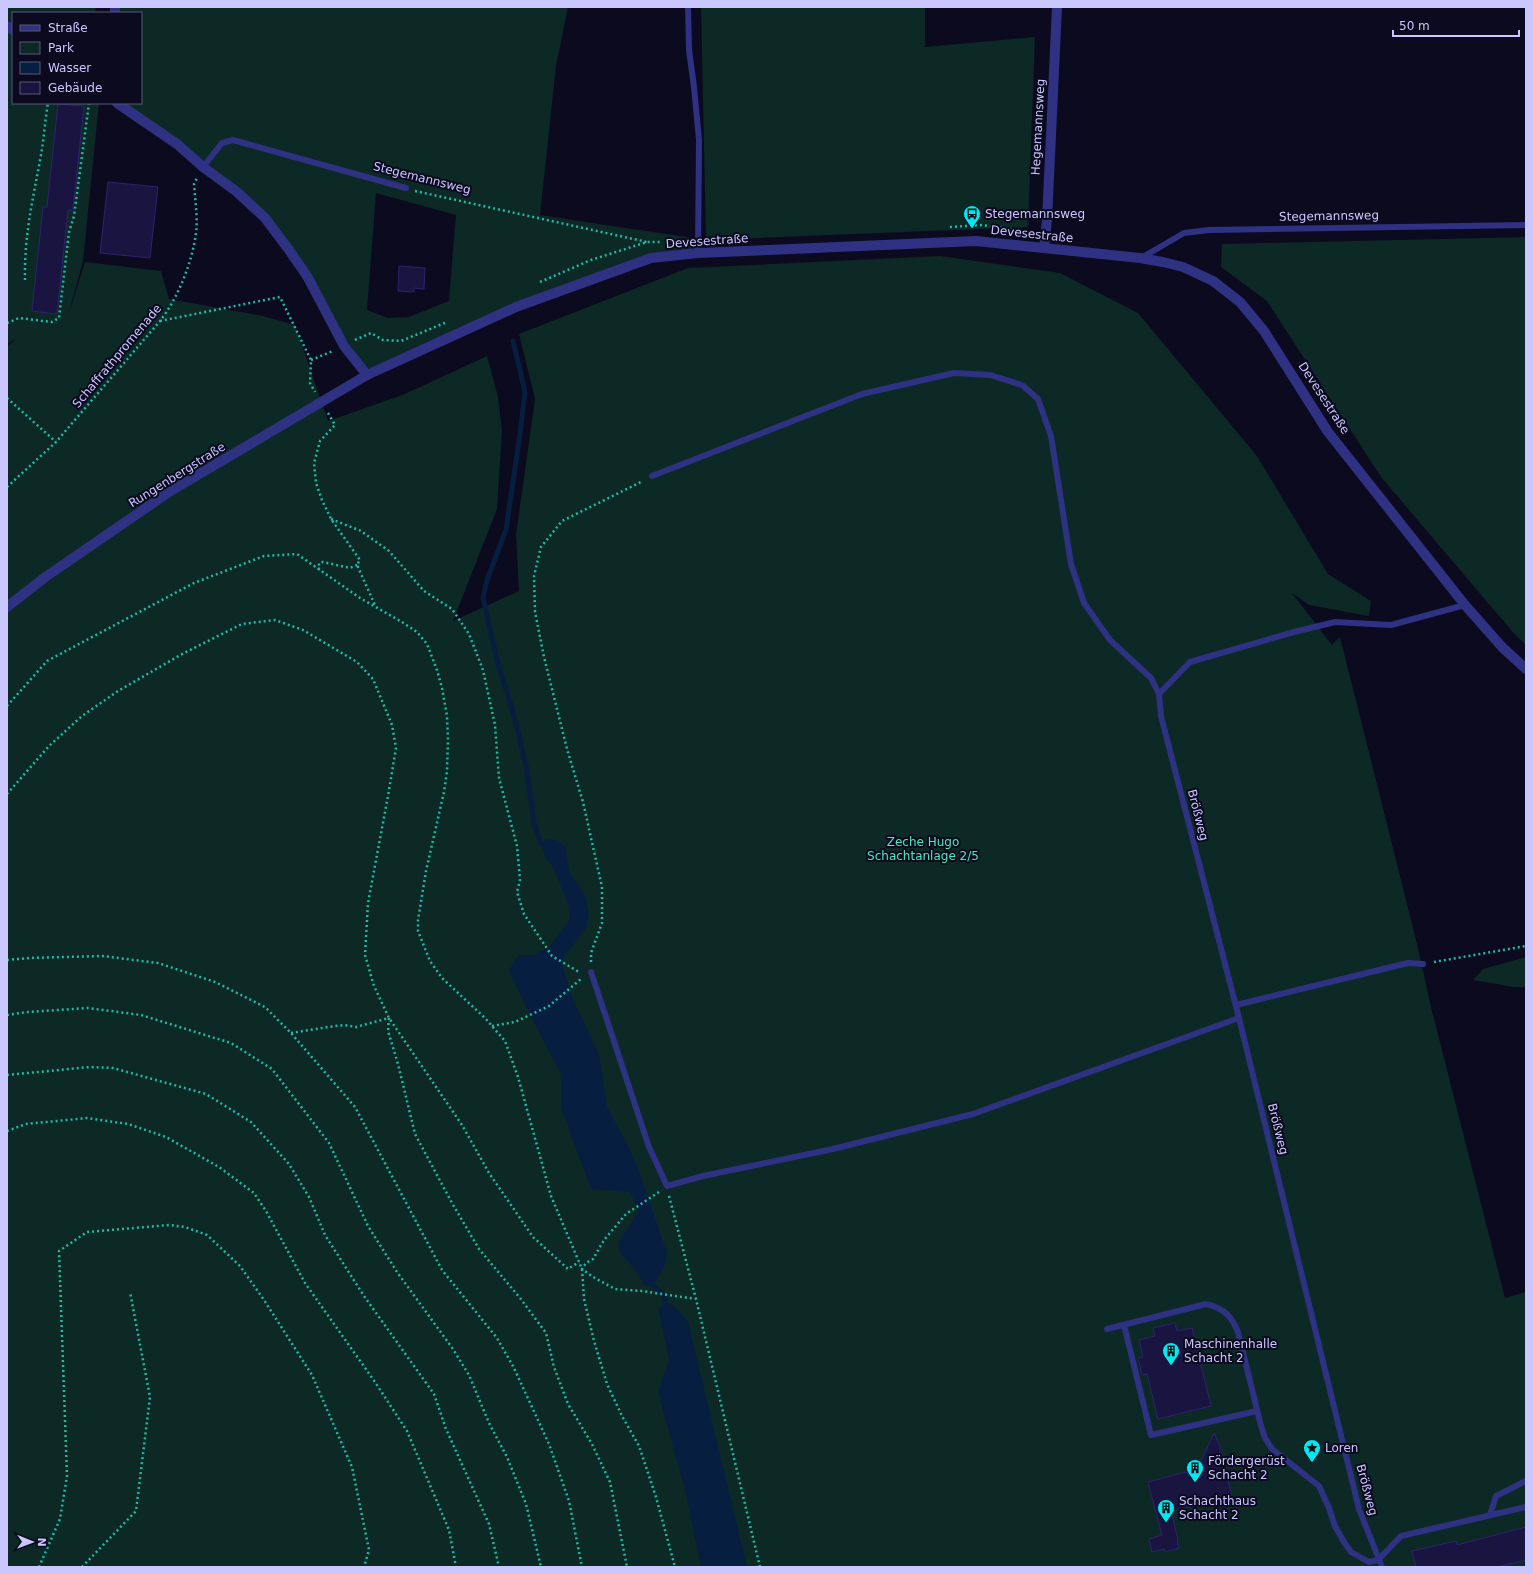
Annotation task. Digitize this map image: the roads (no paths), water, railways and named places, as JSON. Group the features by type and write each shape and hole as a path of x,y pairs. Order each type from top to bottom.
{"street":[{"name":"Hegemannsweg","path":"1044,248 1047,220 1057,7"},
{"path":"118,104 177,144 203,167 237,192 265,218 307,276 344,346 367,375"},
{"name":"Devesestraße","path":"367,375 516,307 651,258 698,253 976,241 1140,258 1183,267 1213,280 1240,302 1264,331 1328,432 1466,605 1502,647 1526,669"},
{"name":"Rungenbergstraße","path":"7,607 44,578 169,492 367,375"}],"lane":[{"path":"688,7 689,50 699,140 698,253"},
{"name":"Stegemannsweg","path":"203,167 222,143 233,140 406,188"},
{"name":"Stegemannsweg","path":"1140,258 1184,233 1209,230 1526,225"},
{"name":"Brößweg","path":"652,476 862,394 954,373 990,375 1022,385 1038,399 1051,436 1071,564 1084,603 1110,640 1151,678 1158,694 1162,716 1236,1005 1359,1509 1382,1567"},
{"path":"1158,694 1190,662 1220,653 1335,622 1391,625 1466,605"},
{"path":"1236,1005 1408,964 1423,964"},
{"path":"591,972 649,1147 667,1186 704,1176 833,1149 973,1114 1239,1018"},
{"path":"1107,1329 1206,1304 1217,1307 1226,1312 1233,1321 1238,1332 1265,1438 1272,1449 1319,1486 1330,1508 1335,1526 1351,1552 1369,1562 1378,1560 1401,1536 1526,1508"},
{"path":"1124,1325 1151,1435 1257,1411"},
{"path":"1490,1516 1496,1496 1526,1481"}],"water":[{"path":"548,839 559,841 565,847 570,874 586,899 589,915 586,928 561,961 572,997 599,1055 607,1107 628,1145 639,1171 667,1253 664,1268 653,1285 645,1286 635,1270 620,1252 618,1243 639,1211 630,1192 591,1189 561,1108 561,1074 526,1007 509,970 519,955 534,955 549,947 569,921 569,906 553,867 546,859 541,844"},
{"path":"666,1304 674,1305 688,1322 747,1567 701,1567 686,1494 658,1392 669,1359 658,1308"}],"waterway":[{"path":"513,341 525,392 506,530 487,580 483,598 498,664 513,712 526,765 534,823 541,844"},
{"path":"653,1285 663,1295 666,1304"}],"place":[{"name":"Stegemannsweg","path":"972,229"},
{"name":"Maschinenhalle Schacht 2","path":"1171,1366"},
{"name":"Loren","path":"1312,1463"},
{"name":"Fördergerüst Schacht 2","path":"1195,1483"},
{"name":"Schachthaus Schacht 2","path":"1166,1523"}],"park label":[{"name":"Zeche Hugo Schachtanlage 2/5","path":"923,849"}]}
